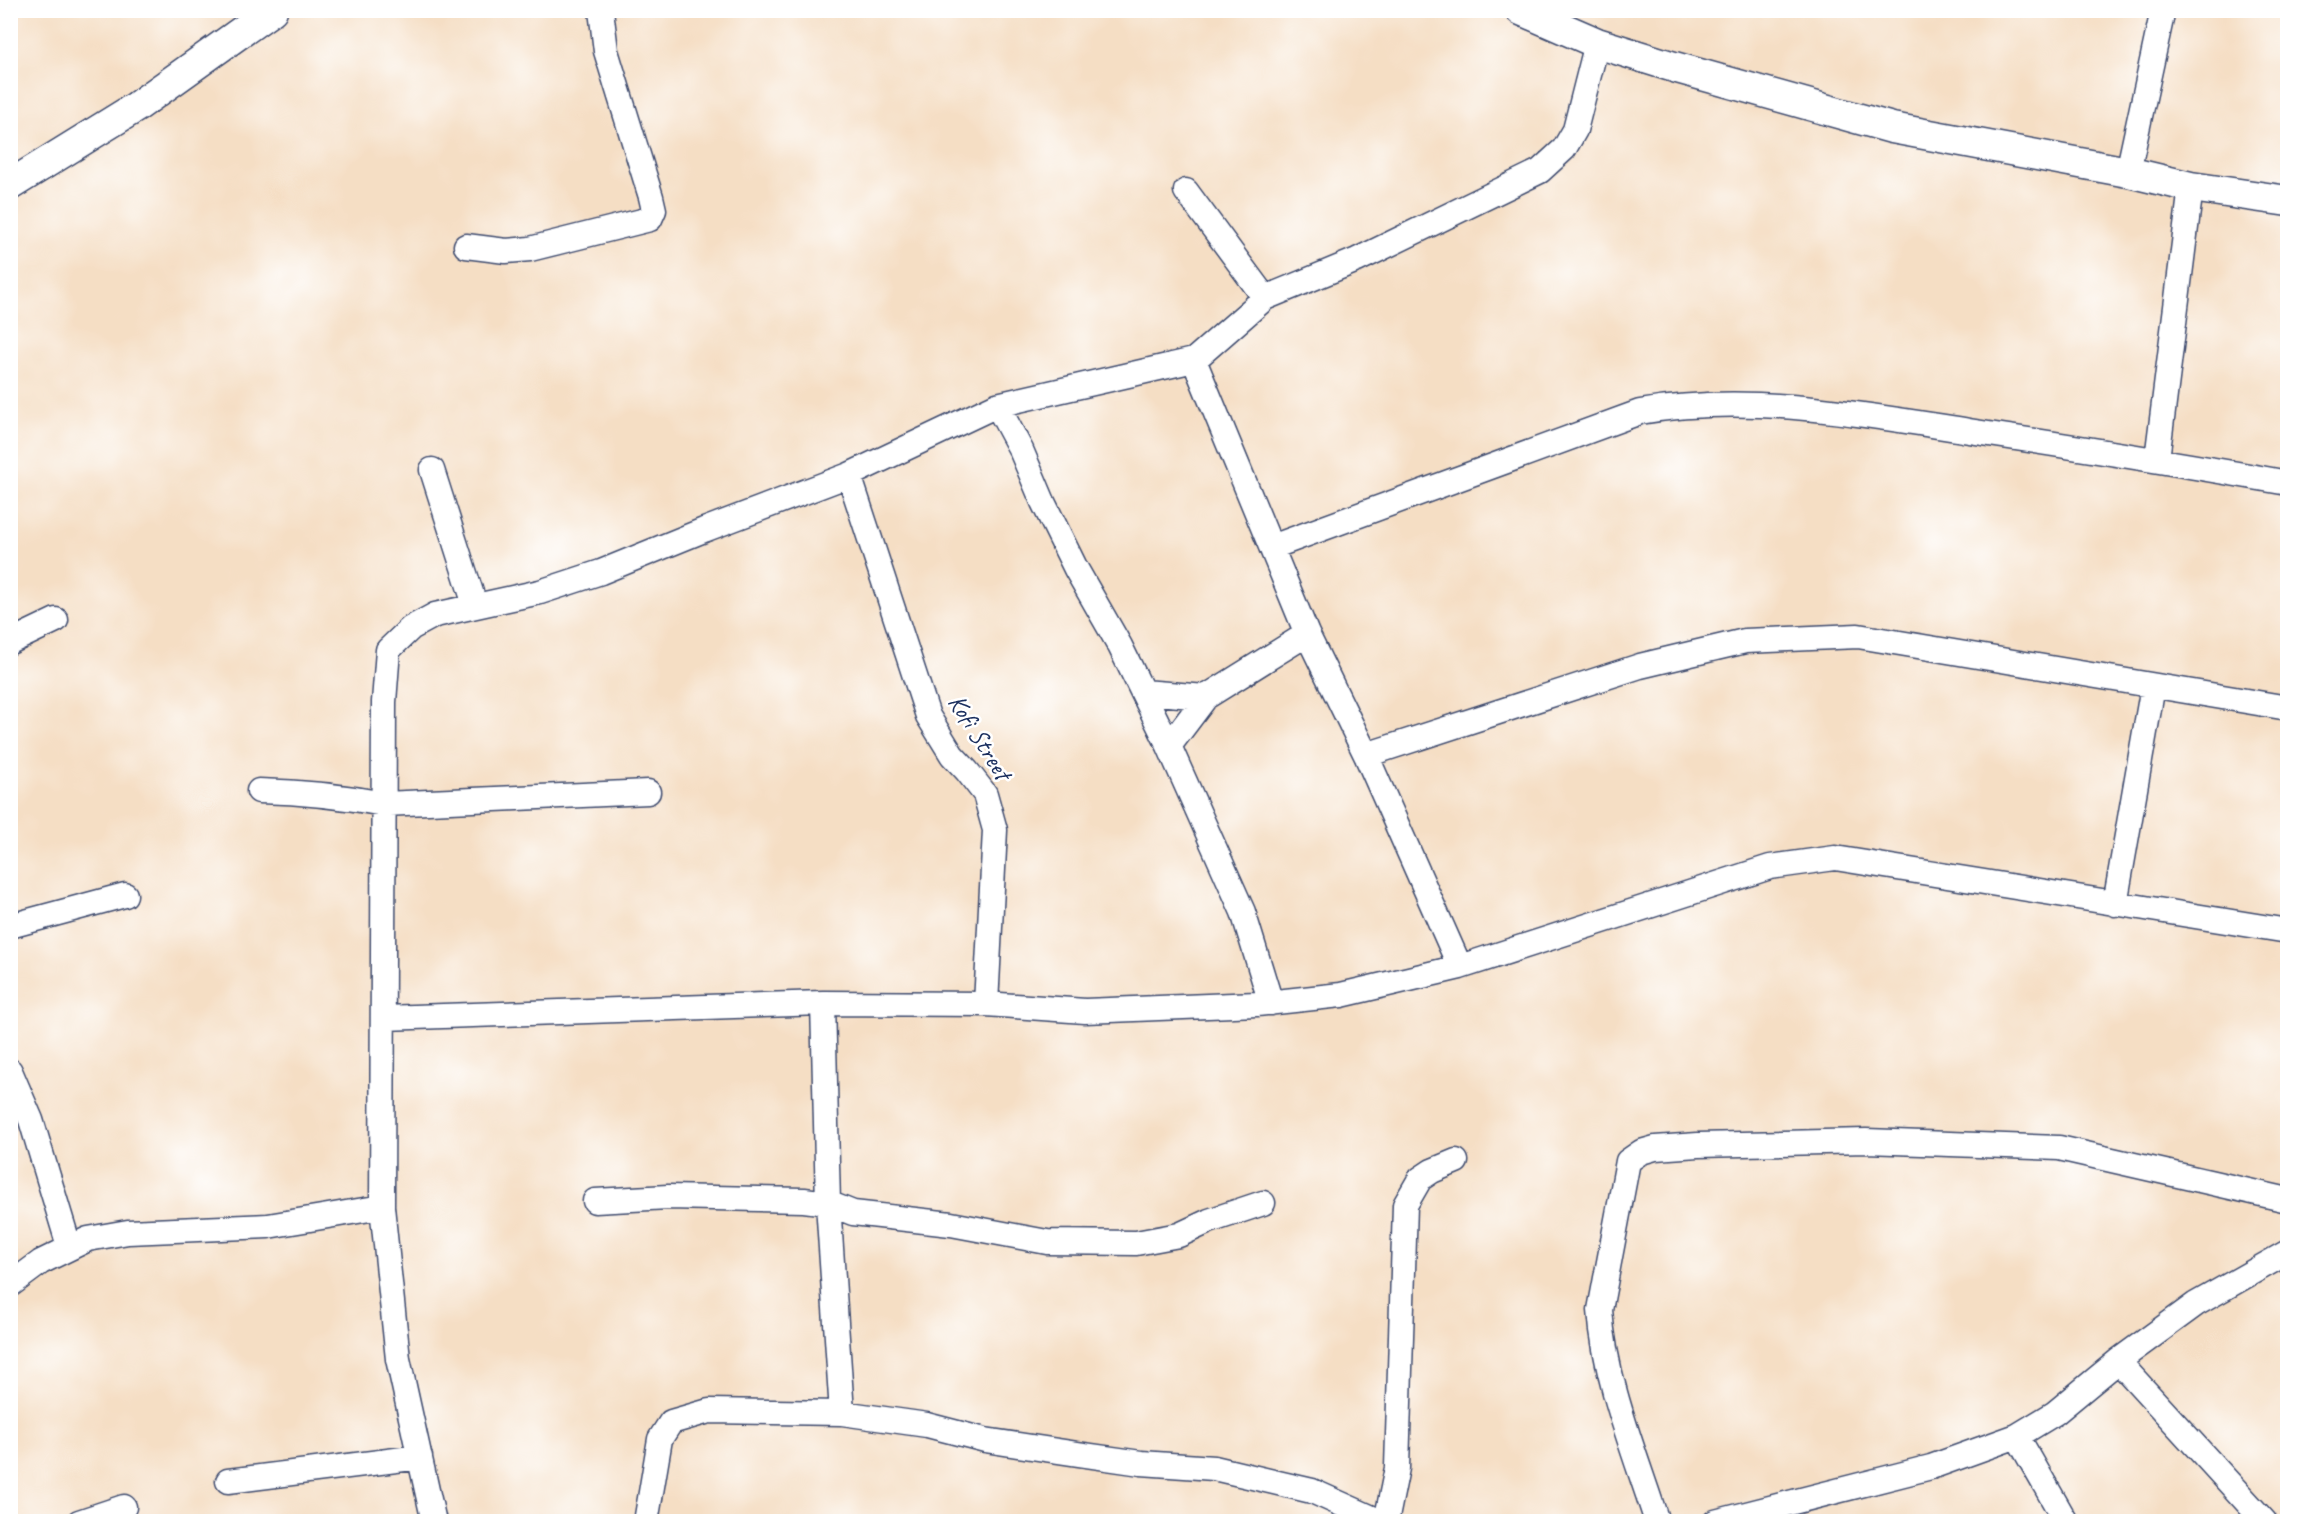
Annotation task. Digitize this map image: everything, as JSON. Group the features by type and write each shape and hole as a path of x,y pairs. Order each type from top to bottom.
{"street":[{"path":"10,185 136,107 272,10"},
{"path":"466,246 506,250 530,249 650,219 654,210 651,197 606,51 601,10"},
{"path":"1521,10 1597,43 1674,67 1893,128 2128,172 2192,187 2288,201"},
{"path":"2128,172 2163,10"},
{"path":"434,1521 398,1359 382,1207 384,702 388,650 411,628 435,615 540,592 601,572 849,475 997,405 1194,360 1265,298 1357,260 1540,171 1564,149 1575,130 1597,43"},
{"path":"2157,459 2192,187"},
{"path":"1186,191 1265,298"},
{"path":"1194,360 1307,634 1366,755 1460,967"},
{"path":"997,405 1021,450 1043,502 1076,569 1120,646 1169,746 1243,912 1271,1003"},
{"path":"1272,547 1640,412 1675,406 1747,405 1837,410 2157,459 2288,483"},
{"path":"432,470 475,605"},
{"name":"Kofi Street","path":"849,475 928,716 952,755 968,771 985,794 995,830 986,1004"},
{"path":"10,642 57,620"},
{"path":"1169,746 1206,697 1307,634"},
{"path":"1366,755 1640,666 1745,641 1858,636 2288,708"},
{"path":"2115,904 2153,686"},
{"path":"1143,692 1206,697"},
{"path":"259,790 342,796 384,804 648,792"},
{"path":"384,1018 823,1003 986,1004 1085,1011 1271,1003 1341,995 1460,967 1770,867 1835,858 2288,931"},
{"path":"10,926 126,895"},
{"path":"823,1003 828,1203 842,1413"},
{"path":"10,1071 31,1120 69,1246"},
{"path":"1657,1521 1619,1406 1601,1329 1600,1310 1628,1161 1641,1152 1655,1148 1698,1145 1866,1142 2058,1148 2288,1200"},
{"path":"1386,1521 1397,1468 1405,1205 1420,1179 1456,1161"},
{"path":"595,1201 668,1197 804,1200 828,1203 853,1213 951,1224 1047,1242 1125,1243 1160,1240 1179,1235 1209,1221 1263,1203"},
{"path":"10,1285 41,1262 69,1246 88,1239 128,1232 268,1226 382,1207"},
{"path":"1715,1521 1930,1467 2017,1436 2055,1413 2118,1361 2196,1304 2288,1252"},
{"path":"2118,1361 2265,1521"},
{"path":"646,1521 660,1439 671,1422 709,1411 842,1413 927,1425 985,1440 1078,1454 1141,1463 1214,1468 1312,1491 1381,1521"},
{"path":"2017,1436 2066,1521"},
{"path":"228,1481 420,1457"},
{"path":"80,1521 124,1507"}]}
